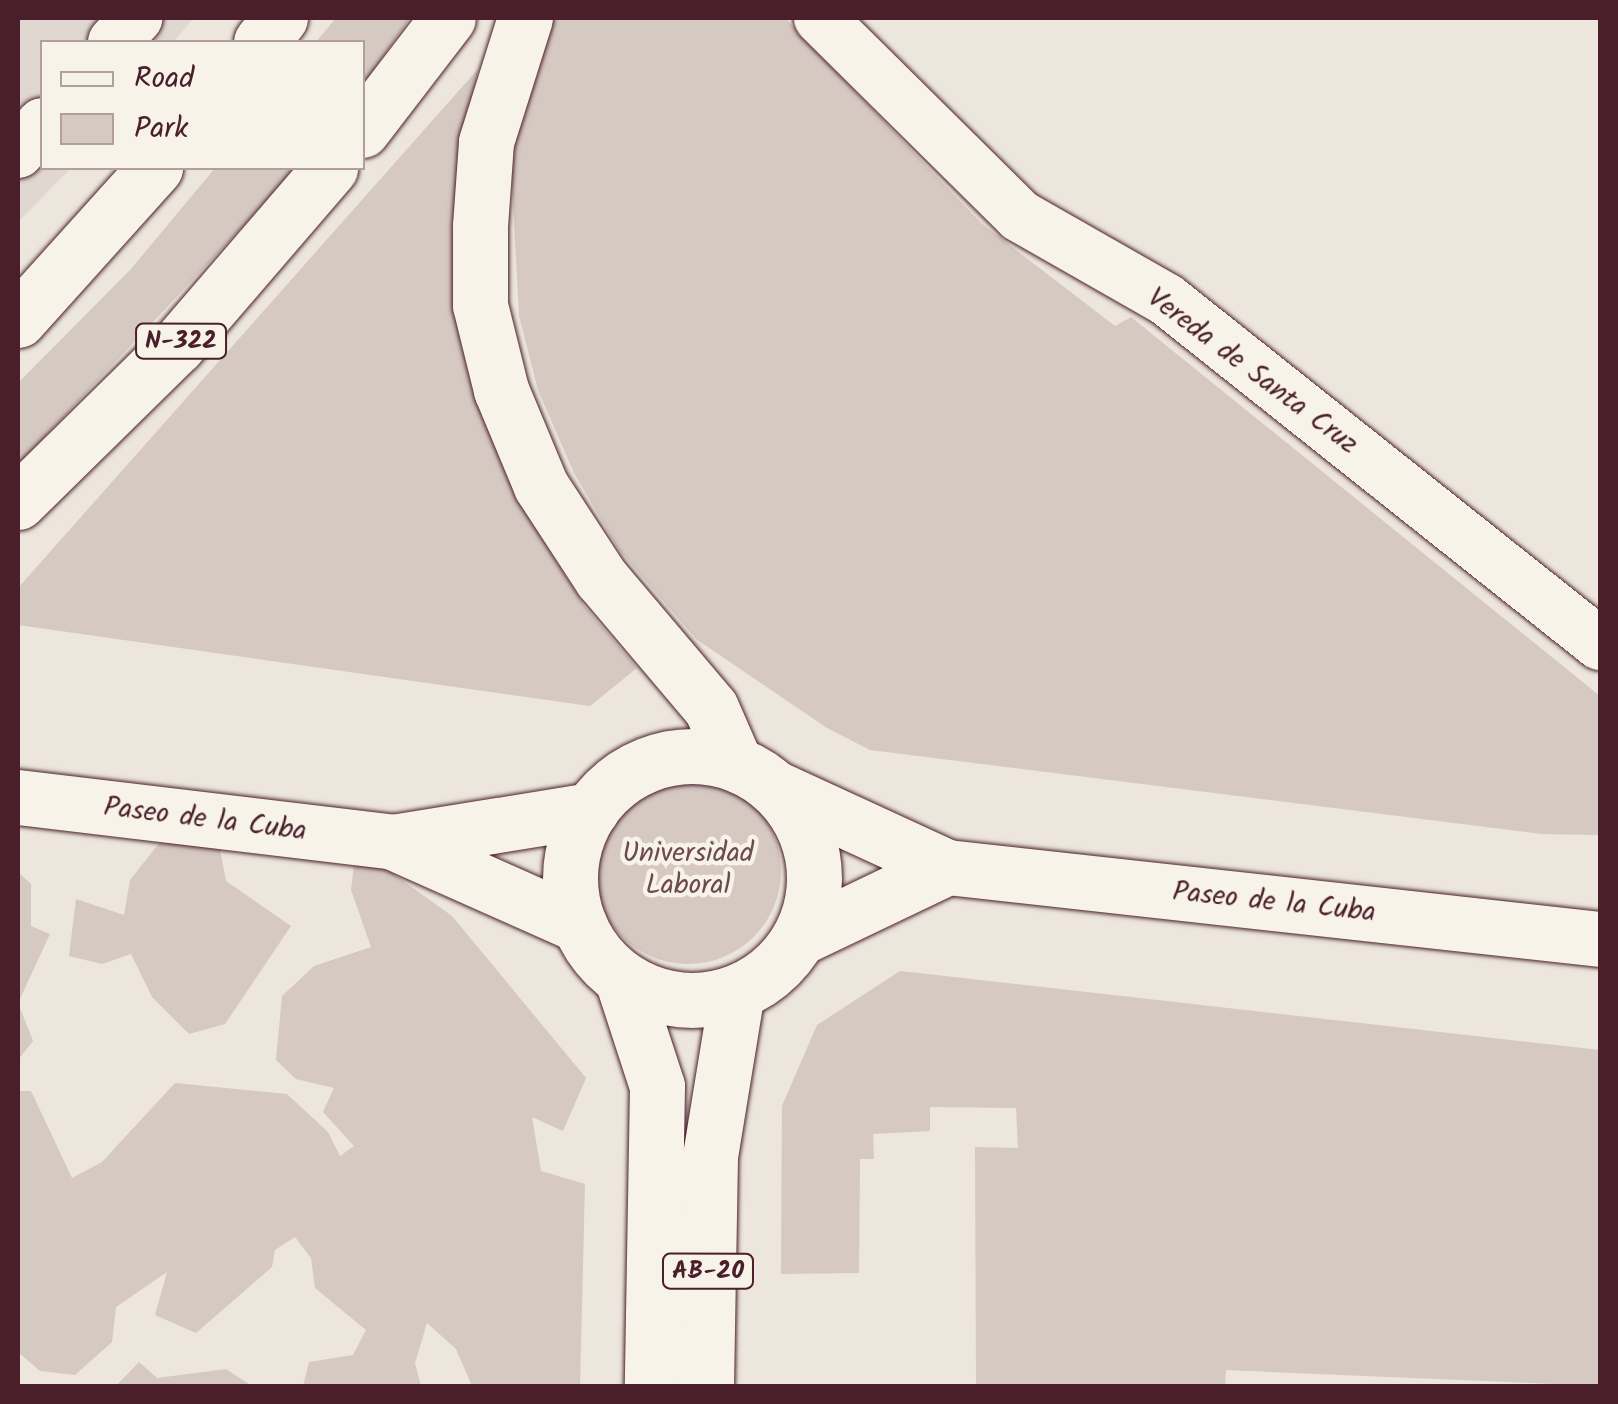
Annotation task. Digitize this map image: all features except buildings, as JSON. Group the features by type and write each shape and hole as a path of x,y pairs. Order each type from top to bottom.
{"main road":[{"path":"263,40 280,18"},
{"path":"365,126 448,18"},
{"path":"525,18 486,142 480,226 480,305 501,390 540,486 601,578 711,708 755,776 810,843 814,875 799,938 779,964 737,992 697,1000 658,996 622,978 596,954 578,925 570,886 574,846 591,810 617,782 651,763 693,756 755,776 947,867"},
{"path":"18,320 153,170"},
{"name":"N-322","path":"18,502 176,346 328,170"},
{"name":"Paseo de la Cuba","path":"18,797 393,842 591,810"},
{"name":"Paseo de la Cuba","path":"393,842 578,925"},
{"path":"799,938 947,867"},
{"name":"Paseo de la Cuba","path":"947,867 1600,939"},
{"path":"622,978 657,1086 652,1386"},
{"name":"AB-20","path":"706,1386 710,1156 737,992"}],"street":[{"path":"116,40 136,18"},
{"name":"Vereda de Santa Cruz","path":"820,18 1020,216 1167,300 1599,638"},
{"path":"18,152 40,126"}],"shaded area":[{"path":"18,18 194,18 175,40 40,40 40,170 69,170 18,222"}],"green space":[{"path":"336,18 410,18 365,82 365,40 318,40"},
{"path":"551,18 785,18 982,224 1115,326 1131,317 1600,696 1600,835 1541,834 870,750 827,728 696,639 619,550 574,473 538,390 519,316 510,148"},
{"path":"478,69 459,166 546,543 585,607 637,668 590,706 18,625 18,588"},
{"path":"213,170 296,170 18,465 18,383 131,269"},
{"name":"Universidad Laboral","path":"688,778 724,785 754,805 774,835 781,871 774,907 754,937 724,957 688,964 652,957 622,937 602,907 595,871 602,835 622,805 652,785"},
{"path":"160,842 220,849 226,881 291,926 225,1024 189,1034 152,997 131,954 102,964 69,956 76,899 124,915 130,880"},
{"path":"354,864 385,868 452,916 586,1078 563,1131 532,1117 541,1171 585,1184 580,1386 472,1386 456,1349 427,1323 415,1363 421,1386 303,1386 309,1362 353,1355 366,1330 315,1288 311,1258 295,1237 275,1250 272,1267 196,1333 155,1315 167,1272 116,1307 112,1342 75,1375 40,1371 18,1352 18,1091 31,1091 72,1178 102,1162 175,1083 287,1094 328,1132 340,1156 354,1146 323,1112 334,1088 296,1079 276,1060 282,996 314,966 371,947 351,890"},
{"path":"18,872 31,884 31,926 50,934 18,1003"},
{"path":"900,971 1600,1050 1600,1386 1226,1370 1225,1386 976,1386 975,1147 1018,1148 1016,1108 930,1107 930,1131 873,1134 874,1159 860,1159 859,1273 781,1274 782,1106 817,1025"},
{"path":"18,1003 33,1041 18,1060"},
{"path":"139,1362 157,1378 226,1369 252,1386 116,1386"}]}
